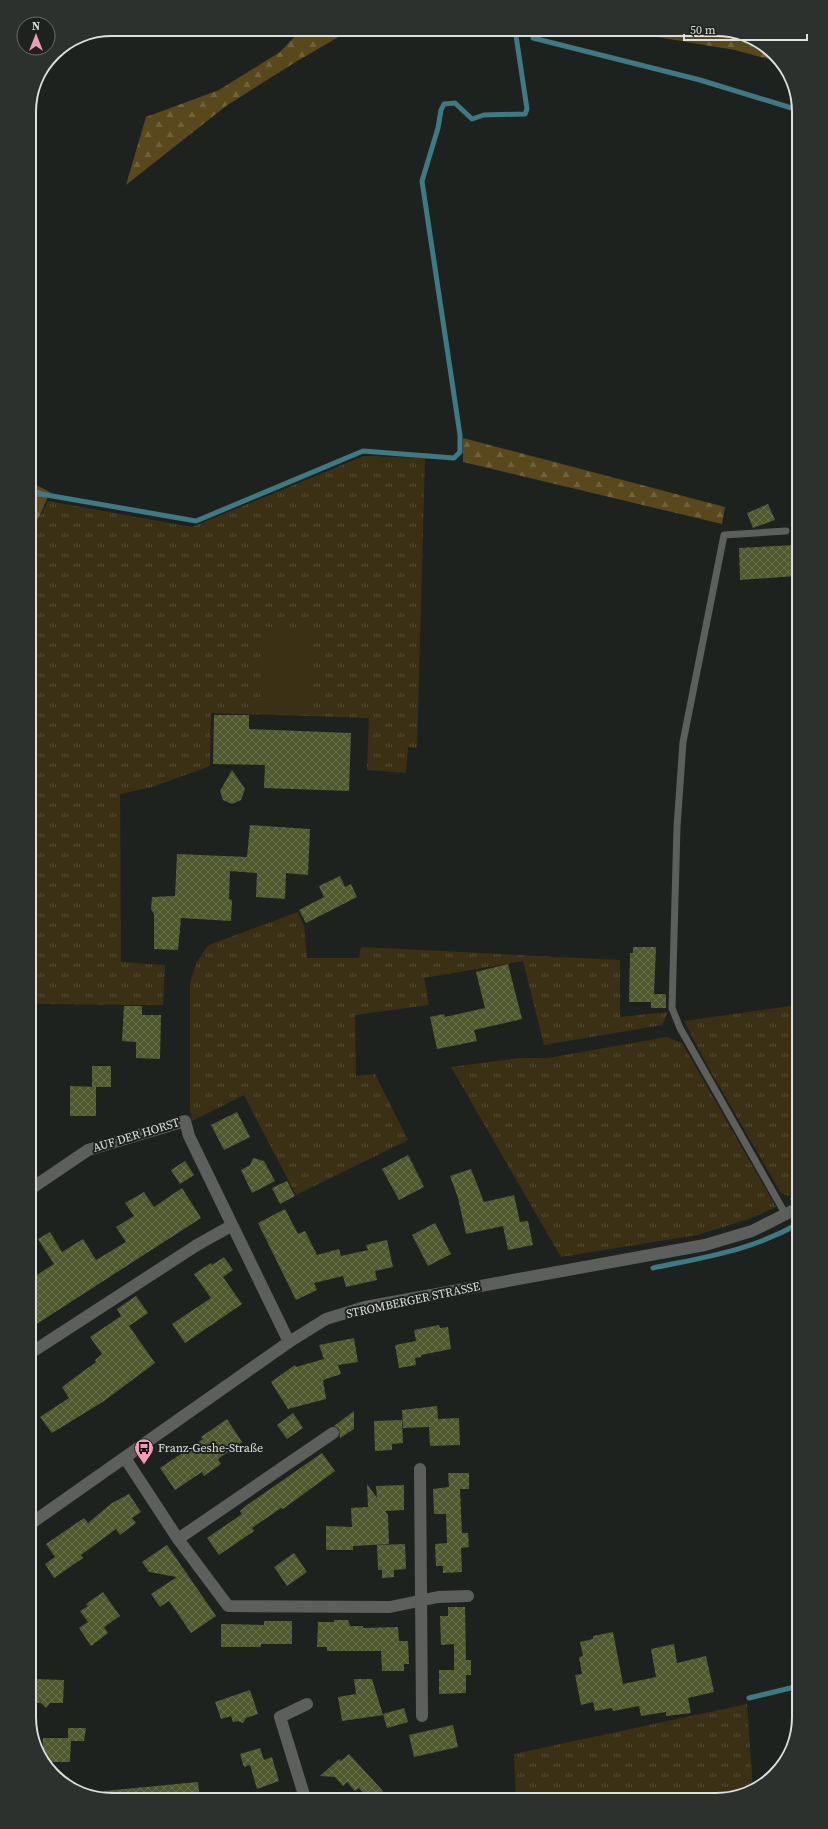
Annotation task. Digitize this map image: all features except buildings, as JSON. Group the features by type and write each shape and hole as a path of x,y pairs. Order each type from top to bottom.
{"street":[{"name":"AUF DER HORST","path":"36,1185 88,1150 185,1121 189,1136 231,1226 289,1342"},
{"name":"STROMBERGER STRASSE","path":"36,1520 289,1342 326,1319 365,1307 705,1246 752,1231 792,1212"},
{"path":"36,1349 197,1245 231,1226"},
{"path":"178,1539 333,1433"},
{"path":"125,1458 178,1539 228,1606 390,1607 422,1602 438,1597 468,1596"},
{"path":"420,1469 422,1716"},
{"path":"303,1793 280,1717 307,1704"}],"lane":[{"path":"786,531 724,535 683,742 678,827 672,1008 680,1028 786,1215"}],"green space":[{"path":"295,36 340,36 226,106 126,185 146,117 219,90 280,52"},
{"path":"651,36 731,37 754,46 771,60 735,50"},
{"path":"463,438 725,507 722,524 463,462"},
{"path":"364,456 425,458 417,748 408,747 406,773 367,770 369,718 211,713 210,766 152,787 120,794 121,962 165,965 163,1005 36,1004 37,522 48,501 192,527"},
{"path":"36,485 50,492 37,522 36,528"},
{"path":"261,630 310,631 309,715 260,714"},
{"path":"298,912 304,926 307,958 359,958 361,947 620,960 620,1017 668,1012 662,1025 544,1045 523,961 424,978 429,1005 355,1015 356,1076 375,1074 408,1140 296,1195 244,1095 192,1121 190,1110 190,984 197,963 209,945"},
{"path":"792,1006 792,1195 789,1196 781,1193 707,1065 684,1021"},
{"path":"667,1037 682,1043 776,1207 749,1219 697,1235 561,1257 451,1067 520,1058 548,1058"},
{"path":"747,1704 753,1783 731,1792 716,1793 516,1793 514,1754"}],"waterway":[{"path":"36,492 41,494 196,521 363,451 454,458 460,452 460,435 422,181 438,128 441,110 444,104 455,103 472,119 484,115 525,114 527,109 516,36"},
{"path":"533,38 700,80 792,108"},
{"path":"653,1268 745,1247 792,1227"},
{"path":"749,1698 792,1688"}],"place":[{"name":"Franz-Geshe-Straße","path":"144,1465"}]}
